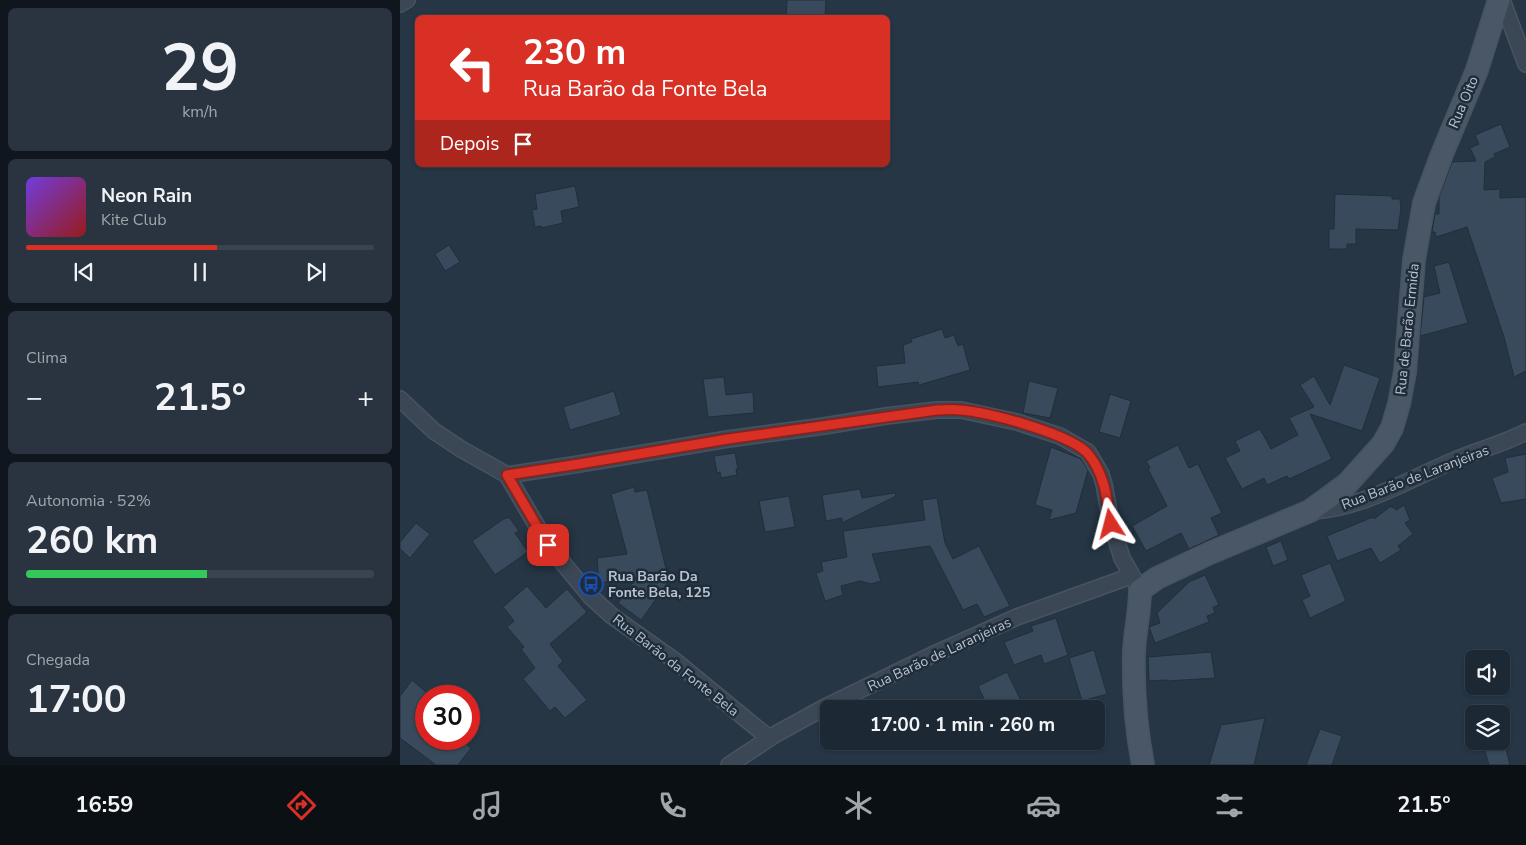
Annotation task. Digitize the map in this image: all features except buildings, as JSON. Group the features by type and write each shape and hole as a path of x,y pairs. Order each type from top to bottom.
{"main road":[{"name":"Rua Oito","path":"1424,203 1477,70 1500,0"},
{"name":"Rua de Barão Ermida","path":"1310,510 1347,484 1383,444 1392,428 1405,372 1414,260 1424,203"},
{"name":"Rua Barão de Laranjeiras","path":"1136,583 1157,578 1310,510"},
{"path":"1136,583 1140,604 1134,647 1135,712 1143,765"}],"street":[{"path":"400,4 407,0"},
{"path":"1500,0 1526,64"},
{"path":"400,399 434,430 460,449 507,475 728,439 937,410 962,410 1017,422 1060,436 1088,452 1101,474 1111,524 1122,558 1136,583"},
{"name":"Rua Barão de Laranjeiras","path":"1310,510 1326,510 1341,507 1381,493 1457,459 1507,442 1526,432"},
{"name":"Rua Barão da Fonte Bela","path":"507,475 548,545 591,597 612,616 674,660 769,738"},
{"name":"Rua Barão de Laranjeiras","path":"729,765 769,738 827,706 932,655 1017,617 1136,583"}],"place":[{"name":"Rua Barão Da Fonte Bela, 125","path":"591,584"}],"route":[{"path":"548,545 507,475 728,439 937,410 962,410 997,417 1060,436 1076,444 1088,452 1101,474 1111,524"}]}
